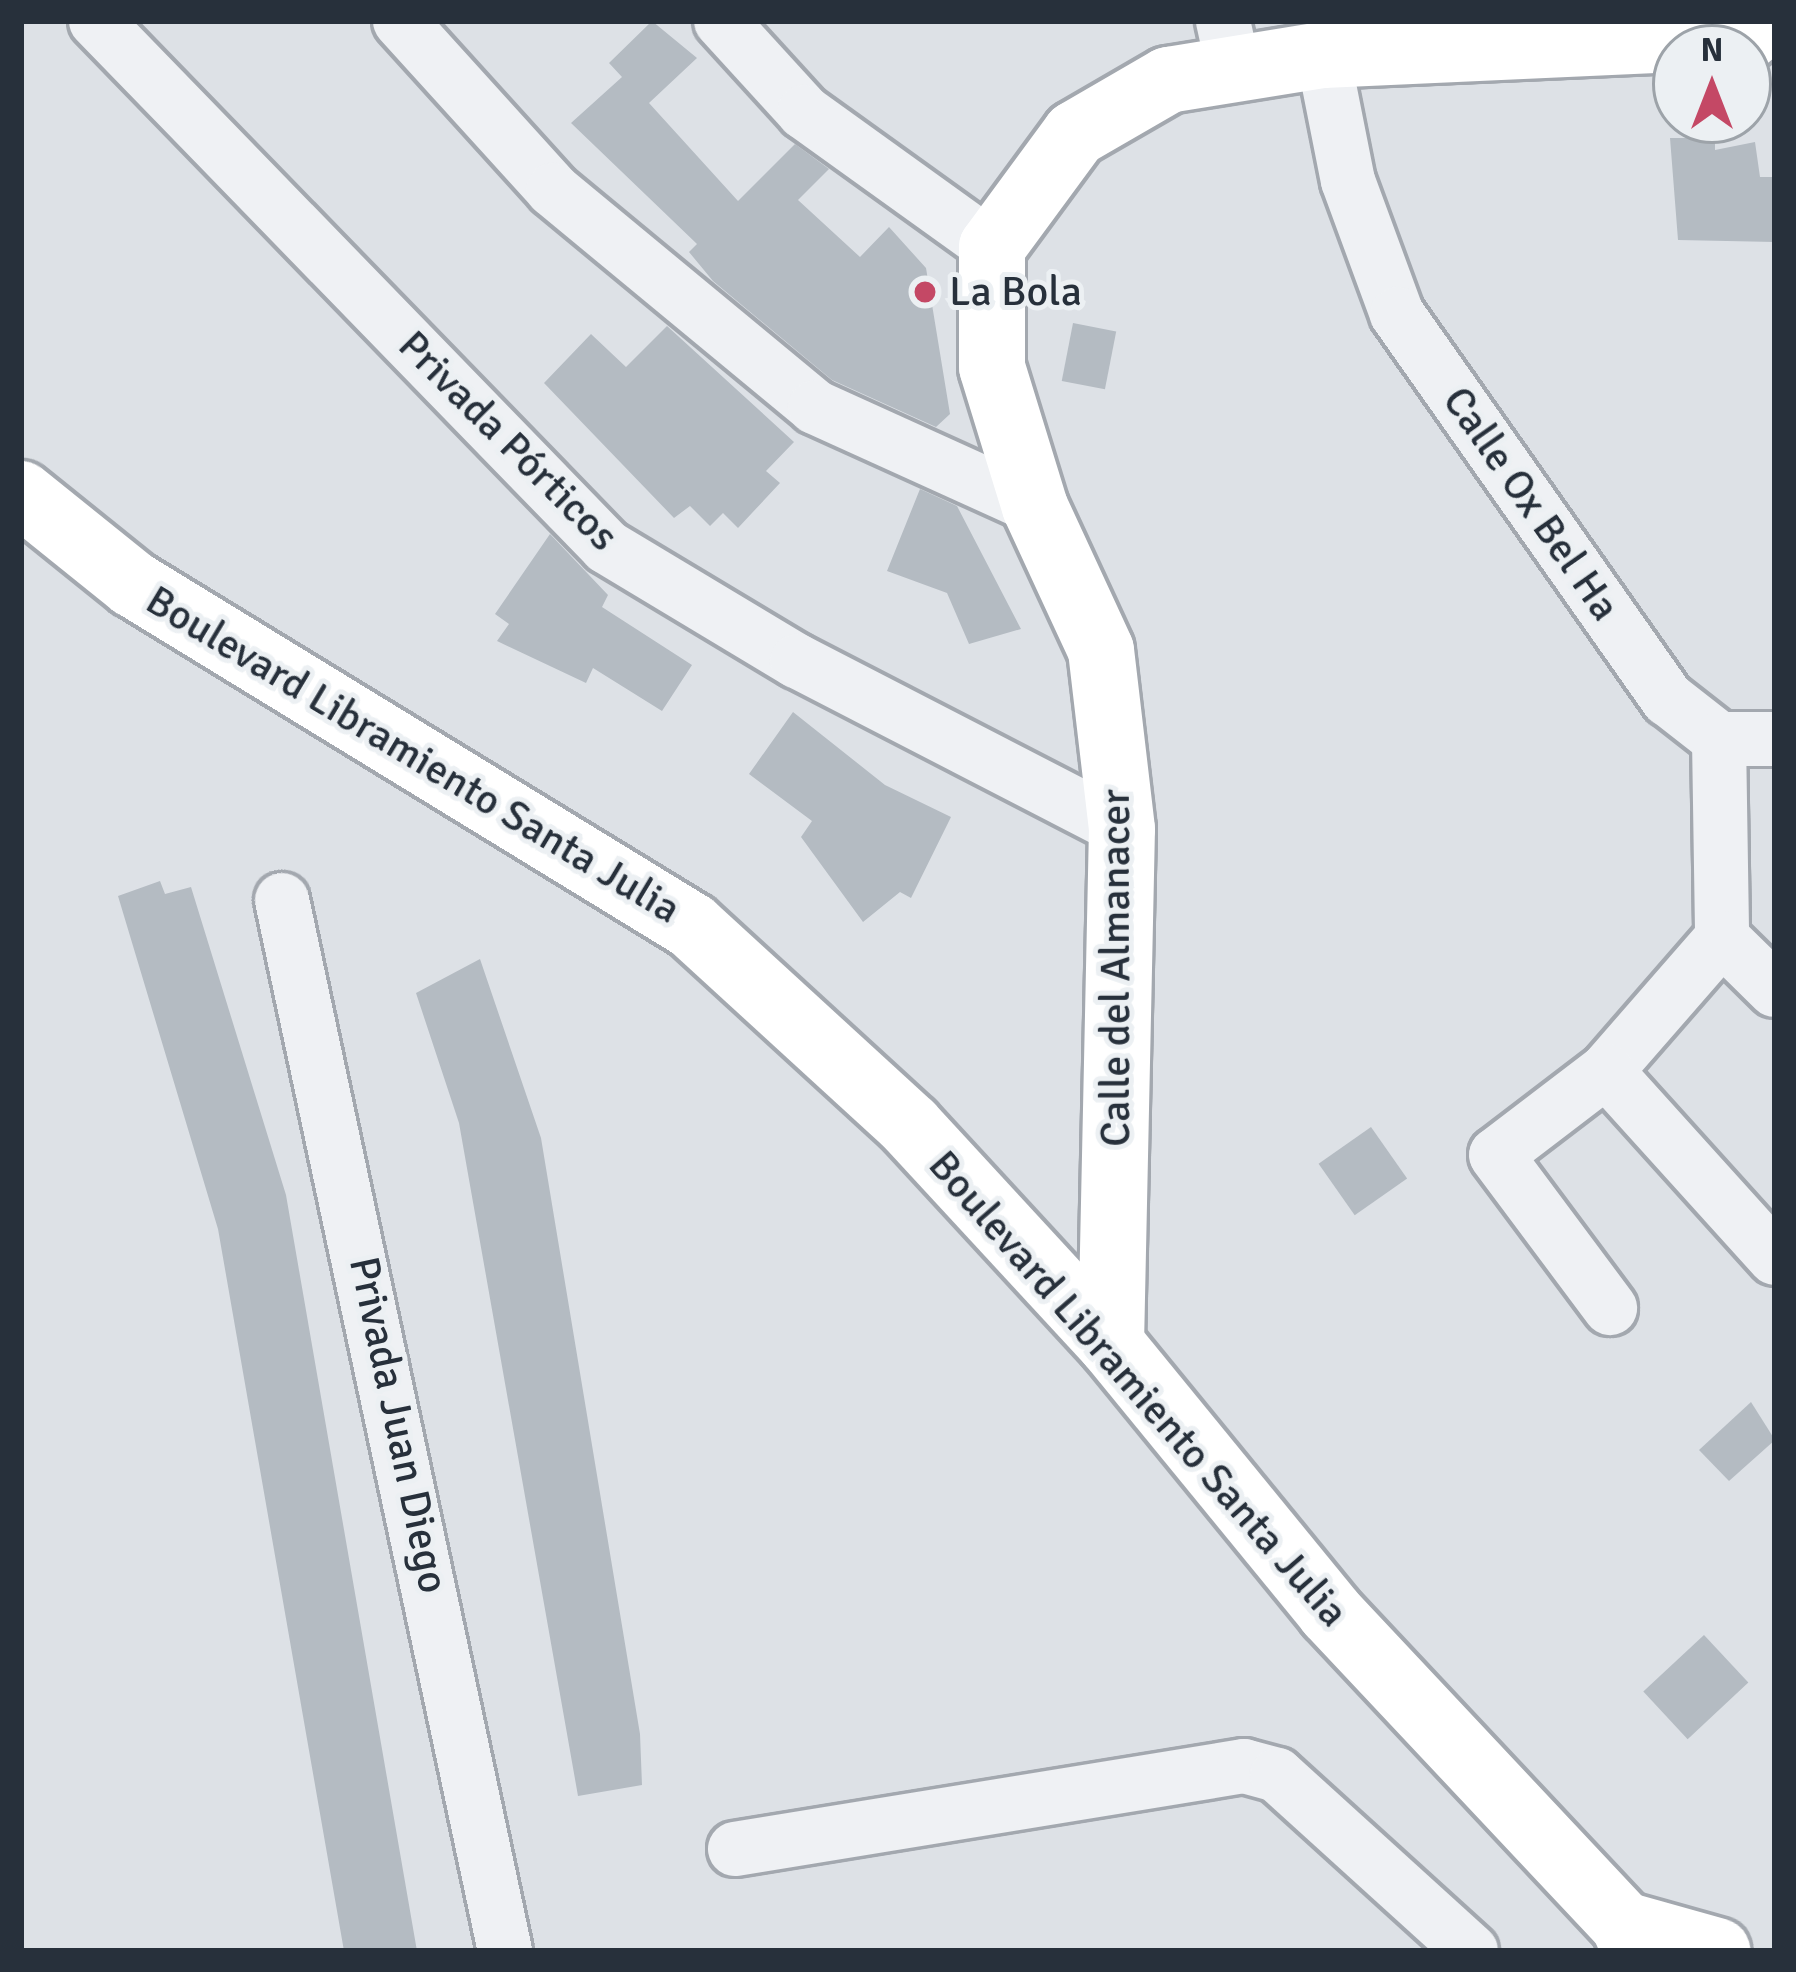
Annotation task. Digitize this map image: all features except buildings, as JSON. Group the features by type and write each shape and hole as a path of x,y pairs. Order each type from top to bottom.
{"main road":[{"path":"992,247 1075,134 1228,44 1323,55 1652,38"},
{"name":"Calle del Almanacer","path":"992,247 992,367 1036,507 1101,650 1122,829 1112,1344"},
{"name":"Boulevard Libramiento Santa Julia","path":"21,494 133,584 692,926 910,1126 1112,1344 1330,1612 1672,1943"}],"street":[{"name":"Privada Pórticos","path":"96,21 608,547 797,661 1122,829"},
{"path":"400,21 553,190 815,407 1036,507"},
{"path":"721,21 805,112 992,247"},
{"name":"Calle Ox Bel Ha","path":"1323,55 1348,181 1397,314 1668,698 1719,740"},
{"path":"1610,1307 1496,1155 1606,1071 1722,938 1719,740 1775,739"},
{"name":"Privada Juan Diego","path":"282,900 505,1951"},
{"path":"1722,938 1775,990"},
{"path":"1606,1071 1775,1258"},
{"path":"734,1849 1244,1766 1277,1775 1471,1951"}],"place":[{"name":"La Bola","path":"925,292"}]}
